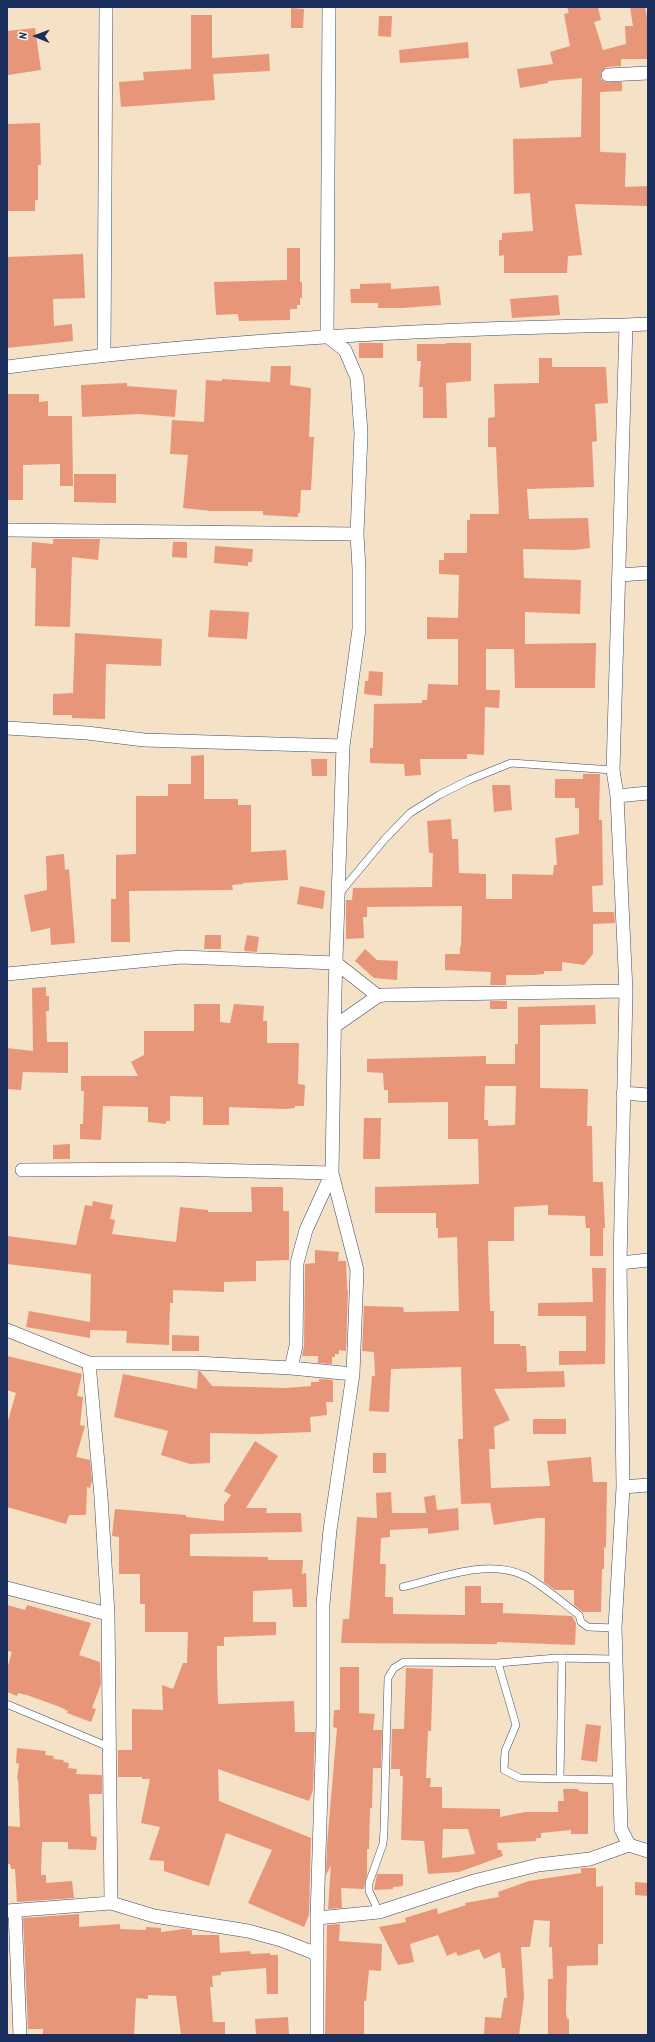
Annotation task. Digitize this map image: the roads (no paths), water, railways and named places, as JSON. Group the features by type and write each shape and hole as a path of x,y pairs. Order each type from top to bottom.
{"street":[{"path":"104,354 106,7"},
{"path":"327,336 329,7"},
{"path":"608,75 648,73"},
{"path":"7,366 104,354 327,336 490,328 648,324"},
{"path":"626,325 620,575 613,770 617,796 626,991 620,1263 623,1487 615,1628 615,1659 621,1829 629,1845"},
{"path":"317,2035 317,1918 323,1726 323,1604 330,1530 353,1374 357,1270 332,1173 336,963 343,746 359,629 359,569 357,534 361,433 357,378 345,350 327,336"},
{"path":"7,530 357,534"},
{"path":"620,575 648,572"},
{"path":"7,728 144,740 343,746"},
{"path":"617,796 648,793"},
{"path":"7,974 181,957 336,963 378,996"},
{"path":"335,1026 378,996 626,991"},
{"path":"623,1093 648,1095"},
{"path":"22,1170 165,1169 332,1173"},
{"path":"291,1368 296,1339 296,1263 306,1230 332,1173"},
{"path":"620,1263 648,1260"},
{"path":"7,1330 89,1363 195,1363 291,1368 353,1374"},
{"path":"89,1363 101,1497 108,1614 111,1902"},
{"path":"623,1487 648,1485"},
{"path":"7,1588 108,1614"},
{"path":"317,1918 379,1912 474,1881 538,1865 590,1859 629,1845 648,1851"},
{"path":"20,2035 11,1911 111,1902 154,1916 248,1931 281,1940 317,1954"}],"lane":[{"path":"339,894 384,840 410,813 439,795 469,780 511,763 613,770"},
{"path":"403,1587 471,1570 500,1570 513,1572 524,1576 579,1615 581,1622 588,1627 615,1628"},
{"path":"560,1779 562,1658"},
{"path":"379,1912 369,1891 369,1883 384,1837 388,1678 394,1668 404,1662 498,1663 562,1658 615,1659"},
{"path":"498,1663 516,1725 505,1750 504,1770 520,1778 620,1780"},
{"path":"10,1705 109,1748"}]}
